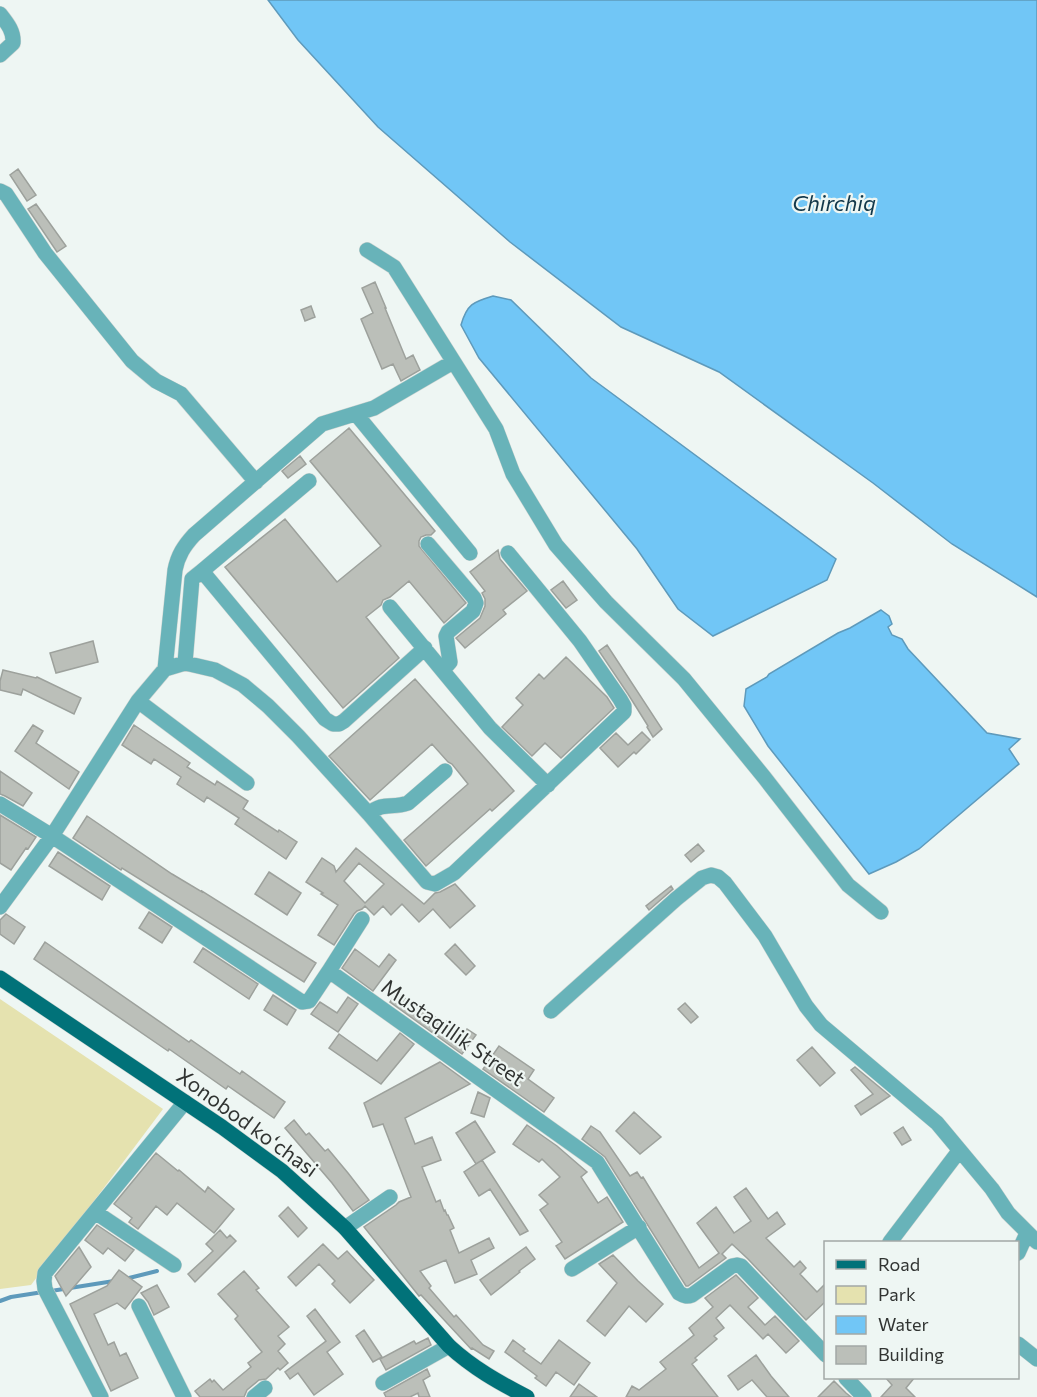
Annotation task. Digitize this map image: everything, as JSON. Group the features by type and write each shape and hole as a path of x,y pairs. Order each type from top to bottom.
{"main road":[{"name":"Xonobod koʻchasi","path":"0,978 269,1161 345,1228 449,1346 483,1373 527,1397"}],"street":[{"path":"0,14 13,36 13,44 0,55"},
{"path":"0,191 6,194 45,253 132,361 156,381 181,394 256,482"},
{"path":"367,250 394,267 496,429 513,474 556,545 606,602 684,680 764,777 848,885 881,912"},
{"path":"165,669 177,559 184,545 322,424 374,408 453,362"},
{"path":"356,414 470,553"},
{"path":"185,663 192,579 309,481"},
{"path":"428,544 476,603 475,608 448,632 446,636 450,662 442,670"},
{"path":"0,907 52,836 138,701 165,669 185,663 215,670 243,685 268,706 298,735 369,814 423,879 431,884 454,873 624,712 620,699 580,641 508,553"},
{"path":"202,571 326,719 333,724 344,721 424,648"},
{"path":"390,607 490,728 548,785"},
{"path":"138,701 247,783"},
{"path":"369,814 380,807 402,806 408,803 445,771"},
{"path":"0,804 302,1002 309,1001 362,920"},
{"path":"551,1011 675,899 702,878 711,875 717,877 765,936 806,1006 821,1025 937,1124 992,1189 1008,1213 1032,1238 1019,1251"},
{"name":"Mustaqillik Street","path":"329,971 597,1161 679,1293 688,1297 732,1266 741,1266 824,1354"},
{"path":"101,1397 45,1289 45,1273 185,1102"},
{"path":"891,1241 959,1151"},
{"path":"345,1228 390,1197"},
{"path":"95,1212 174,1265"},
{"path":"572,1269 639,1227"},
{"path":"139,1306 184,1397"},
{"path":"383,1383 449,1346"},
{"path":"1019,1346 1037,1359"},
{"path":"848,1379 864,1397"}],"green space":[{"path":"0,999 163,1109 31,1285 0,1289"}],"water":[{"name":"Chirchiq","path":"268,0 1037,0 1037,597 952,544 873,483 719,372 621,327 510,242 378,127 298,40"},
{"path":"493,296 511,300 591,378 836,559 827,580 713,636 678,609 637,549 479,358 461,325 468,308 480,300"},
{"path":"881,610 889,616 892,624 888,627 892,635 902,639 908,649 987,733 1020,739 1009,749 1019,764 919,849 869,874 768,746 744,706 746,689 838,633"}],"building":[{"path":"18,169 36,195 27,201 10,175"},
{"path":"36,204 66,246 57,252 28,209"},
{"path":"375,282 406,359 413,355 420,370 401,381 393,364 382,369 361,319 373,313 362,288"},
{"path":"311,306 315,317 305,321 301,310"},
{"path":"349,428 435,531 431,535 421,537 419,546 466,603 444,623 409,581 383,600 381,605 366,617 399,658 343,708 225,567 285,519 337,582 381,546 310,461"},
{"path":"300,456 306,464 288,478 282,471"},
{"path":"498,550 500,559 527,591 503,610 506,614 465,648 456,638 480,618 485,606 482,593 485,591 470,572"},
{"path":"563,581 577,600 566,608 551,590"},
{"path":"93,641 98,662 56,673 50,653"},
{"path":"607,645 662,729 653,737 599,651"},
{"path":"566,657 607,697 614,708 561,758 545,743 532,756 502,727 523,705 516,698 539,674 544,679"},
{"path":"3,670 37,677 81,698 74,714 23,689 21,695 0,690"},
{"path":"415,679 514,791 492,811 490,809 426,866 404,840 468,784 452,764 432,744 370,800 329,756"},
{"path":"33,725 43,731 36,743 79,772 69,789 15,751"},
{"path":"134,725 190,763 187,767 215,785 217,781 248,801 243,809 297,842 286,859 235,824 239,818 207,797 204,802 177,784 181,777 154,759 151,764 122,745"},
{"path":"642,732 650,740 618,767 600,748 616,733 628,745"},
{"path":"0,771 32,793 23,806 0,794"},
{"path":"0,815 36,837 11,870 0,863"},
{"path":"87,816 172,874 316,963 304,982 73,838"},
{"path":"698,844 704,851 691,862 685,855"},
{"path":"356,848 424,904 435,893 455,884 475,906 450,928 433,909 419,922 402,904 391,915 383,906 374,915 365,906 354,914 334,945 318,935 338,905 306,882 322,858 334,866 336,872","holes":["359,863 384,884 365,903 344,881"]},
{"path":"58,852 110,886 102,900 49,866"},
{"path":"269,872 301,893 287,915 255,894"},
{"path":"671,886 673,889 649,910 646,906"},
{"path":"149,912 172,927 162,943 139,928"},
{"path":"6,914 25,927 14,944 0,934 0,920"},
{"path":"45,942 189,1042 191,1040 240,1074 242,1071 285,1102 274,1118 228,1086 226,1089 169,1049 168,1051 34,959"},
{"path":"455,944 475,966 466,975 445,954"},
{"path":"203,948 258,984 249,999 194,962"},
{"path":"355,949 379,967 389,954 396,960 373,991 342,968"},
{"path":"397,992 445,1024 447,1021 464,1033 467,1029 476,1035 462,1054 390,1002"},
{"path":"273,995 296,1010 287,1025 264,1010"},
{"path":"348,997 358,1004 338,1032 311,1014 320,1002 337,1013"},
{"path":"685,1003 698,1017 691,1023 678,1009"},
{"path":"400,1033 414,1044 381,1084 329,1048 339,1034 377,1061"},
{"path":"499,1046 534,1070 528,1079 554,1098 544,1112 483,1069"},
{"path":"812,1047 835,1073 820,1086 797,1060"},
{"path":"440,1062 470,1084 405,1118 415,1144 432,1137 441,1160 422,1167 436,1202 440,1200 454,1228 450,1230 459,1253 489,1238 494,1248 471,1260 477,1274 455,1283 446,1260 420,1271 431,1286 429,1288 454,1317 456,1315 483,1345 494,1351 489,1359 471,1349 421,1295 419,1296 364,1227 399,1202 411,1197 383,1124 373,1127 364,1103"},
{"path":"855,1067 890,1096 861,1115 855,1106 873,1094 851,1070"},
{"path":"478,1092 490,1098 484,1117 471,1113"},
{"path":"634,1112 661,1137 640,1154 616,1131"},
{"path":"294,1120 306,1135 309,1133 325,1151 328,1149 369,1200 353,1211 285,1128"},
{"path":"475,1121 495,1152 476,1164 456,1133"},
{"path":"527,1125 557,1146 587,1172 581,1177 598,1203 607,1197 623,1222 565,1259 556,1246 562,1242 540,1210 548,1204 539,1195 560,1177 542,1159 539,1162 513,1144"},
{"path":"591,1126 600,1132 630,1176 637,1172 641,1178 643,1177 699,1268 719,1253 697,1223 716,1207 734,1233 751,1221 734,1197 746,1188 768,1219 777,1212 785,1224 766,1238 794,1267 800,1261 806,1268 800,1274 817,1292 824,1285 824,1303 806,1320 732,1244 722,1254 726,1258 686,1286 605,1157 582,1139"},
{"path":"903,1127 911,1140 902,1145 894,1133"},
{"path":"156,1153 205,1192 208,1187 234,1209 214,1233 177,1203 167,1215 156,1206 138,1229 129,1222 132,1218 114,1204"},
{"path":"482,1160 528,1231 520,1235 490,1189 479,1196 464,1172"},
{"path":"288,1207 307,1228 298,1237 279,1216"},
{"path":"97,1225 134,1250 125,1261 108,1248 103,1254 85,1240"},
{"path":"220,1230 227,1238 230,1235 236,1241 195,1282 188,1274 213,1251 206,1244"},
{"path":"323,1244 338,1259 347,1251 374,1280 350,1303 332,1284 335,1281 319,1264 296,1286 288,1277"},
{"path":"79,1247 91,1267 66,1296 55,1276"},
{"path":"526,1247 535,1259 491,1295 480,1280"},
{"path":"613,1255 663,1304 646,1322 629,1306 605,1336 587,1321 617,1283 599,1264"},
{"path":"119,1270 142,1287 125,1309 117,1303 94,1314 108,1345 114,1342 120,1356 126,1353 138,1378 111,1391 70,1304 107,1286"},
{"path":"244,1271 259,1288 256,1290 289,1327 278,1336 285,1344 278,1351 288,1363 280,1370 278,1368 266,1379 259,1380 247,1390 244,1397 200,1397 195,1391 210,1379 212,1382 214,1380 223,1390 251,1367 248,1363 262,1352 235,1319 238,1316 218,1294"},
{"path":"736,1275 758,1298 748,1307 765,1325 775,1316 799,1341 786,1353 768,1334 763,1339 730,1305 716,1318 724,1328 714,1336 717,1339 695,1358 697,1360 692,1364 718,1397 626,1397 632,1386 639,1390 666,1369 660,1362 694,1335 689,1328 713,1307 705,1298"},
{"path":"157,1285 169,1307 154,1315 141,1293"},
{"path":"315,1309 340,1342 327,1352 343,1374 314,1395 298,1373 290,1379 285,1372 326,1341 307,1316"},
{"path":"364,1330 382,1357 373,1362 356,1336"},
{"path":"428,1338 431,1345 386,1370 380,1359 414,1341 416,1344"},
{"path":"513,1340 525,1349 523,1351 541,1364 559,1340 590,1363 574,1385 556,1372 546,1386 535,1378 537,1376 505,1352"},
{"path":"756,1355 789,1397 767,1397 752,1380 738,1390 728,1376"},
{"path":"427,1369 430,1376 423,1380 430,1397 419,1397 418,1393 410,1397 386,1397 384,1393"},
{"path":"887,1379 913,1379 906,1388 915,1397 881,1397 892,1385"},
{"path":"834,1381 846,1393 851,1397 818,1397"},
{"path":"579,1384 597,1397 570,1397"}],"waterway":[{"path":"125,1279 157,1271"},
{"path":"51,1291 114,1281"},
{"path":"0,1301 43,1292"}]}
